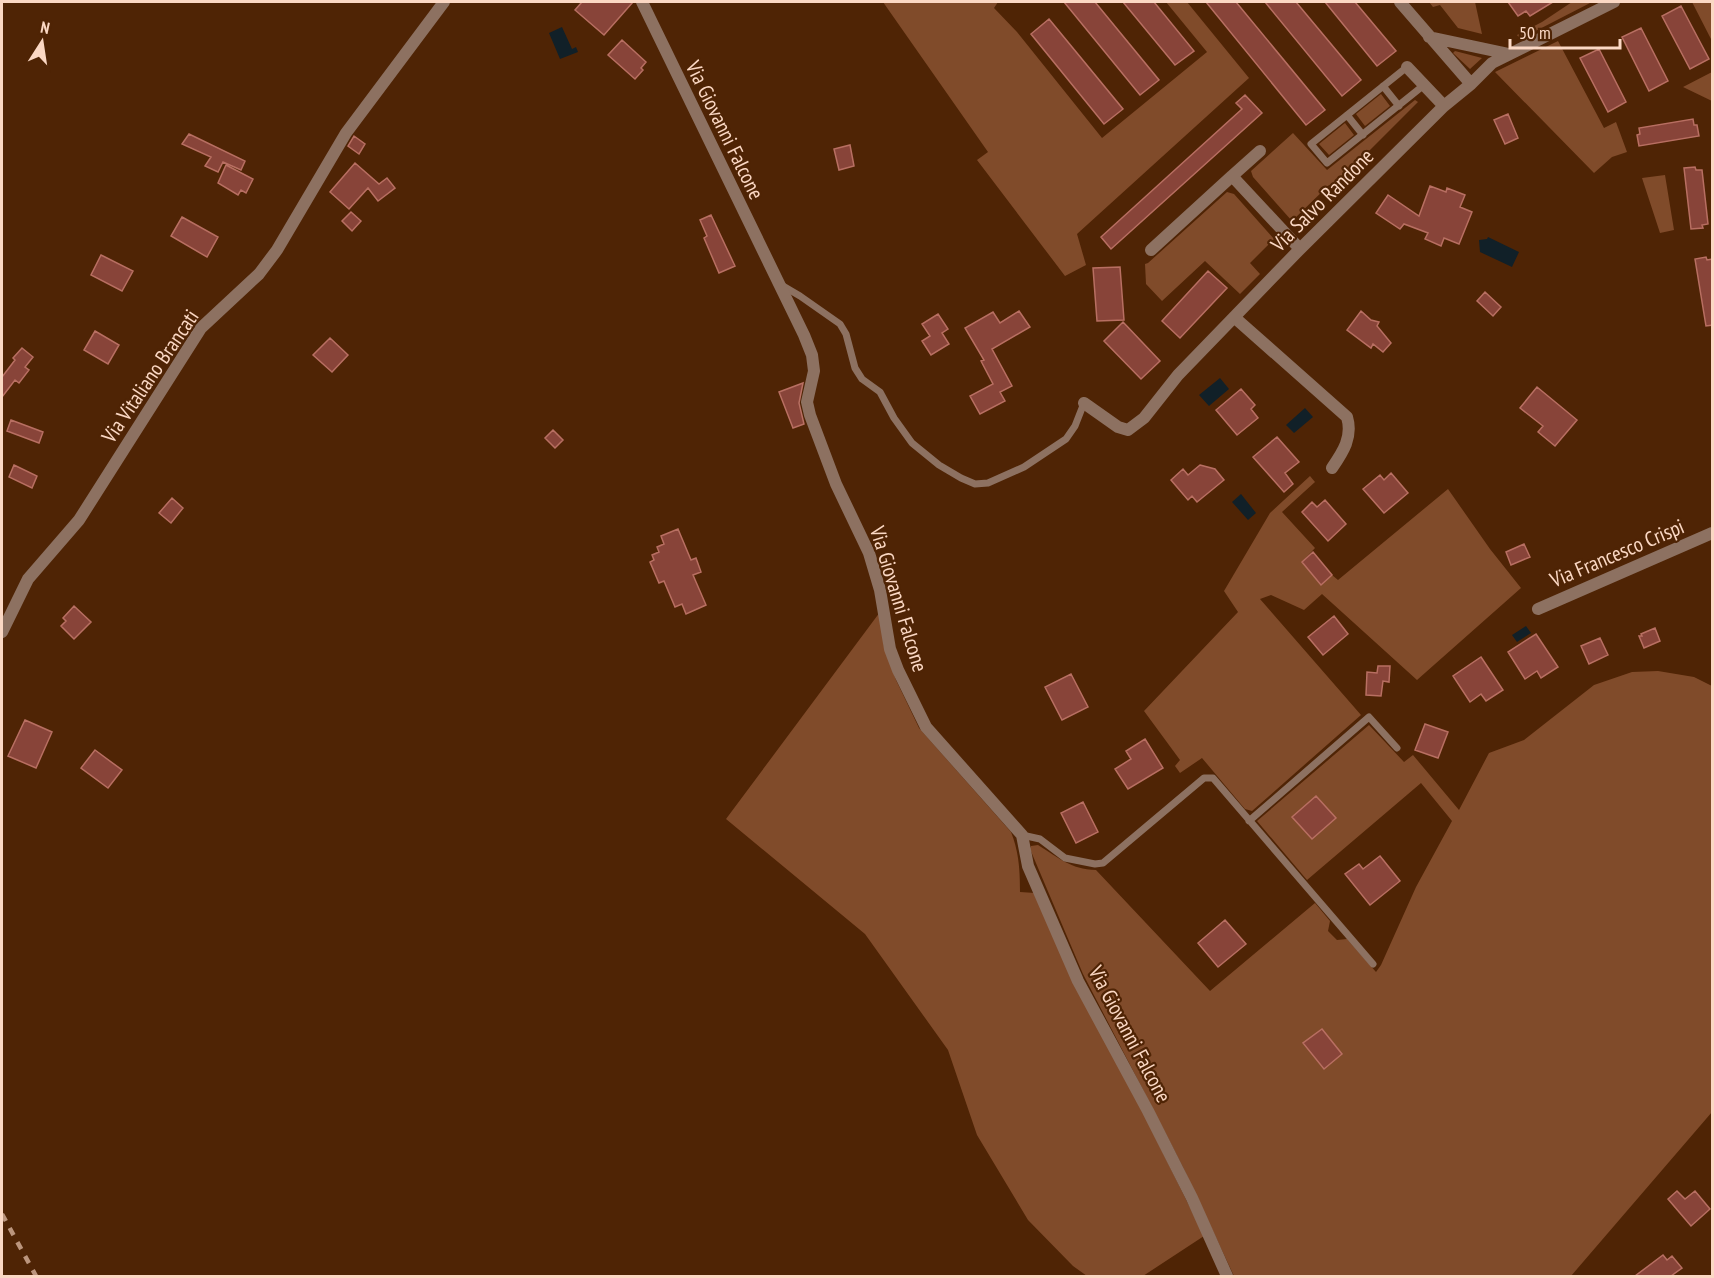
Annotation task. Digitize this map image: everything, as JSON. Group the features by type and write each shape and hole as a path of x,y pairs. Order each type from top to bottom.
{"street":[{"name":"Via Vitaliano Brancati","path":"2,632 28,579 80,520 201,328 259,274 277,250 346,133 444,2"},
{"name":"Via Giovanni Falcone","path":"642,2 804,335 812,356 813,371 807,402 810,415 836,484 868,553 880,590 890,649 898,670 926,727 1022,835 1028,866 1078,981 1192,1198 1227,1276"},
{"path":"1400,2 1471,84"},
{"name":"Via Salvo Randone","path":"1084,403 1118,427 1128,430 1144,418 1178,375 1300,249 1444,106 1492,63 1614,2"},
{"path":"1429,37 1509,54"},
{"path":"1407,67 1444,106"},
{"path":"1151,250 1260,151"},
{"path":"1232,176 1300,249"},
{"path":"1234,317 1347,417 1350,428 1344,451 1332,468"},
{"name":"Via Francesco Crispi","path":"1538,609 1713,533"}],"lane":[{"path":"1407,67 1311,144 1327,163 1424,85"},
{"path":"1383,86 1399,106"},
{"path":"1347,115 1363,135"},
{"path":"778,284 800,296 840,324 846,334 855,368 862,380 880,392 894,418 912,443 939,465 975,484 988,483 1024,467 1066,439 1075,426 1084,403"},
{"path":"1249,821 1369,717 1397,748"},
{"path":"1022,835 1040,839 1065,858 1095,864 1103,863 1204,778 1213,778 1373,964"}],"shaded area":[{"path":"883,2 998,2 994,8 1017,32 1102,138 1207,52 1166,2 1187,2 1249,78 1077,234 1086,265 1065,276 977,160 988,152"},
{"path":"1429,2 1475,2 1482,34 1458,28 1440,5 1433,7"},
{"path":"1572,2 1592,2 1520,39 1517,35 1542,22"},
{"path":"1692,2 1712,2 1712,41"},
{"path":"1558,41 1604,128 1616,122 1627,152 1612,157 1594,173 1495,72"},
{"path":"1455,51 1482,58 1470,69 1453,53"},
{"path":"1712,72 1712,101 1683,87"},
{"path":"1381,94 1390,106 1365,126 1356,114"},
{"path":"1415,100 1418,102 1333,187 1329,185 1292,221 1253,177 1251,171 1293,133 1327,170"},
{"path":"1345,123 1354,135 1329,155 1319,144"},
{"path":"1665,175 1674,230 1660,233 1642,178"},
{"path":"1227,192 1234,194 1274,239 1250,263 1260,274 1240,294 1205,261 1162,301 1146,284 1145,264"},
{"path":"1310,476 1315,482 1282,512 1315,548 1302,562 1321,584 1332,575 1338,580 1448,489 1490,549 1521,588 1417,680 1322,594 1304,610 1271,595 1260,599 1361,715 1252,811 1245,809 1202,758 1180,773 1175,766 1180,760 1144,711 1238,612 1224,591 1270,513"},
{"path":"880,612 884,647 896,680 919,728 1011,832 1016,847 1020,892 1035,893 1204,1236 1143,1276 1087,1276 1073,1266 1028,1220 977,1135 948,1050 865,934 726,819"},
{"path":"1658,671 1694,677 1712,686 1712,1112 1571,1276 1234,1276 1183,1167 1083,974 1030,849 1031,846 1038,845 1079,868 1096,870 1210,991 1315,903 1330,921 1328,931 1337,940 1347,939 1376,972 1416,887 1452,821 1421,783 1307,880 1257,821 1369,725 1404,762 1413,755 1459,810 1489,753 1524,740 1594,685 1632,672"}],"water":[{"path":"562,27 572,49 576,47 578,52 560,59 549,33"},
{"path":"1488,237 1519,252 1512,267 1480,252 1479,240"},
{"path":"1220,378 1229,389 1209,406 1199,395"},
{"path":"1305,408 1313,417 1294,433 1286,425"},
{"path":"1241,494 1256,513 1248,520 1232,502"},
{"path":"1526,626 1531,633 1517,642 1512,635"}],"building":[{"path":"582,2 633,2 604,35 575,10"},
{"path":"1064,2 1095,2 1159,80 1140,95"},
{"path":"1123,2 1154,2 1194,51 1175,65"},
{"path":"1206,2 1236,2 1325,110 1306,125"},
{"path":"1265,2 1296,2 1361,80 1342,96"},
{"path":"1325,2 1355,2 1396,51 1377,66"},
{"path":"1508,2 1553,2 1530,16 1526,11 1518,16"},
{"path":"1681,6 1709,59 1690,69 1662,16"},
{"path":"1049,19 1123,109 1104,124 1031,34"},
{"path":"1641,28 1668,81 1649,91 1622,37"},
{"path":"622,40 646,62 641,68 643,70 635,79 608,55"},
{"path":"1599,49 1626,102 1608,112 1580,58"},
{"path":"1245,95 1262,113 1111,249 1101,237 1242,109 1236,103"},
{"path":"1508,114 1518,138 1505,144 1494,120"},
{"path":"1693,119 1699,136 1639,146 1637,135 1640,134 1639,128"},
{"path":"189,134 245,161 241,170 223,162 218,172 205,166 211,157 182,144"},
{"path":"354,136 365,144 359,154 348,146"},
{"path":"850,145 854,166 839,170 834,149"},
{"path":"355,163 379,184 387,178 395,188 378,201 368,188 349,209 330,192"},
{"path":"226,165 253,179 246,193 241,190 238,195 218,183"},
{"path":"1695,167 1696,170 1702,170 1708,224 1702,225 1703,228 1691,229 1684,168"},
{"path":"1430,186 1446,192 1447,188 1465,195 1460,207 1472,212 1459,244 1444,238 1441,246 1425,239 1428,233 1404,224 1400,229 1376,213 1388,195 1419,216"},
{"path":"351,212 361,221 352,231 342,221"},
{"path":"711,215 735,266 719,273 704,238 707,236 700,220"},
{"path":"182,217 218,237 207,257 171,236"},
{"path":"101,255 133,271 122,291 91,275"},
{"path":"1706,257 1707,260 1713,259 1713,325 1706,326 1695,259"},
{"path":"1120,267 1124,320 1097,321 1093,268"},
{"path":"1208,271 1227,288 1180,338 1162,321"},
{"path":"1485,292 1501,307 1493,316 1477,301"},
{"path":"1019,311 1030,327 992,349 1012,386 1000,392 1005,401 980,414 970,396 993,384 981,361 984,360 965,328 993,312 1000,323"},
{"path":"1361,311 1371,320 1379,322 1377,326 1391,343 1383,352 1373,344 1371,348 1347,330"},
{"path":"938,314 948,329 942,333 949,344 931,355 922,341 930,336 922,324"},
{"path":"1123,322 1160,361 1141,379 1104,341"},
{"path":"95,331 119,345 108,364 84,350"},
{"path":"330,338 348,355 332,372 313,355"},
{"path":"22,348 33,357 25,367 29,370 19,383 15,380 2,397 2,377"},
{"path":"803,383 799,403 804,424 793,428 779,392"},
{"path":"1537,387 1577,420 1555,446 1538,432 1543,426 1520,408"},
{"path":"1241,389 1255,405 1251,409 1258,418 1237,435 1216,410"},
{"path":"11,420 43,432 39,443 7,431"},
{"path":"553,430 563,440 555,448 545,438"},
{"path":"1277,437 1299,462 1285,473 1293,484 1284,492 1253,457"},
{"path":"14,465 37,476 32,488 9,477"},
{"path":"1200,465 1215,469 1224,480 1197,502 1192,496 1188,500 1171,480 1183,469 1188,475"},
{"path":"1391,473 1408,493 1384,513 1363,489 1380,475 1384,480"},
{"path":"172,498 183,508 171,523 159,513"},
{"path":"1325,500 1346,524 1328,541 1302,512 1312,502 1317,507"},
{"path":"678,529 691,560 696,558 701,572 693,575 706,605 686,614 682,604 675,607 664,581 659,583 650,562 654,560 652,555 659,552 657,547 664,544 661,536"},
{"path":"1524,544 1530,557 1511,565 1506,552"},
{"path":"1313,552 1332,575 1321,585 1302,562"},
{"path":"74,606 91,622 74,639 61,626 66,621 63,618"},
{"path":"1334,616 1348,634 1323,655 1308,637"},
{"path":"1655,628 1660,641 1644,648 1639,636"},
{"path":"1536,634 1558,667 1541,678 1537,671 1525,679 1508,652"},
{"path":"1600,638 1608,655 1589,664 1581,646"},
{"path":"1481,657 1503,690 1486,701 1481,694 1470,702 1453,676"},
{"path":"1378,666 1390,666 1389,682 1383,681 1381,696 1366,695 1367,672 1377,673"},
{"path":"1071,674 1088,707 1062,720 1045,687"},
{"path":"25,720 52,732 36,768 8,756"},
{"path":"1425,724 1448,732 1438,758 1415,750"},
{"path":"1145,739 1163,768 1128,789 1115,769 1131,759 1126,751"},
{"path":"95,750 122,770 108,788 81,768"},
{"path":"1316,796 1336,818 1312,839 1292,817"},
{"path":"1083,802 1098,832 1076,843 1061,813"},
{"path":"1380,856 1400,881 1370,905 1345,874 1359,864 1363,869"},
{"path":"1225,920 1246,944 1218,967 1198,943"},
{"path":"1322,1029 1342,1054 1324,1069 1303,1043"},
{"path":"1677,1191 1685,1199 1695,1191 1710,1209 1691,1226 1668,1199"},
{"path":"1663,1255 1667,1260 1672,1256 1682,1268 1671,1276 1635,1276"}],"railway":[{"path":"2,1214 36,1276"}]}
